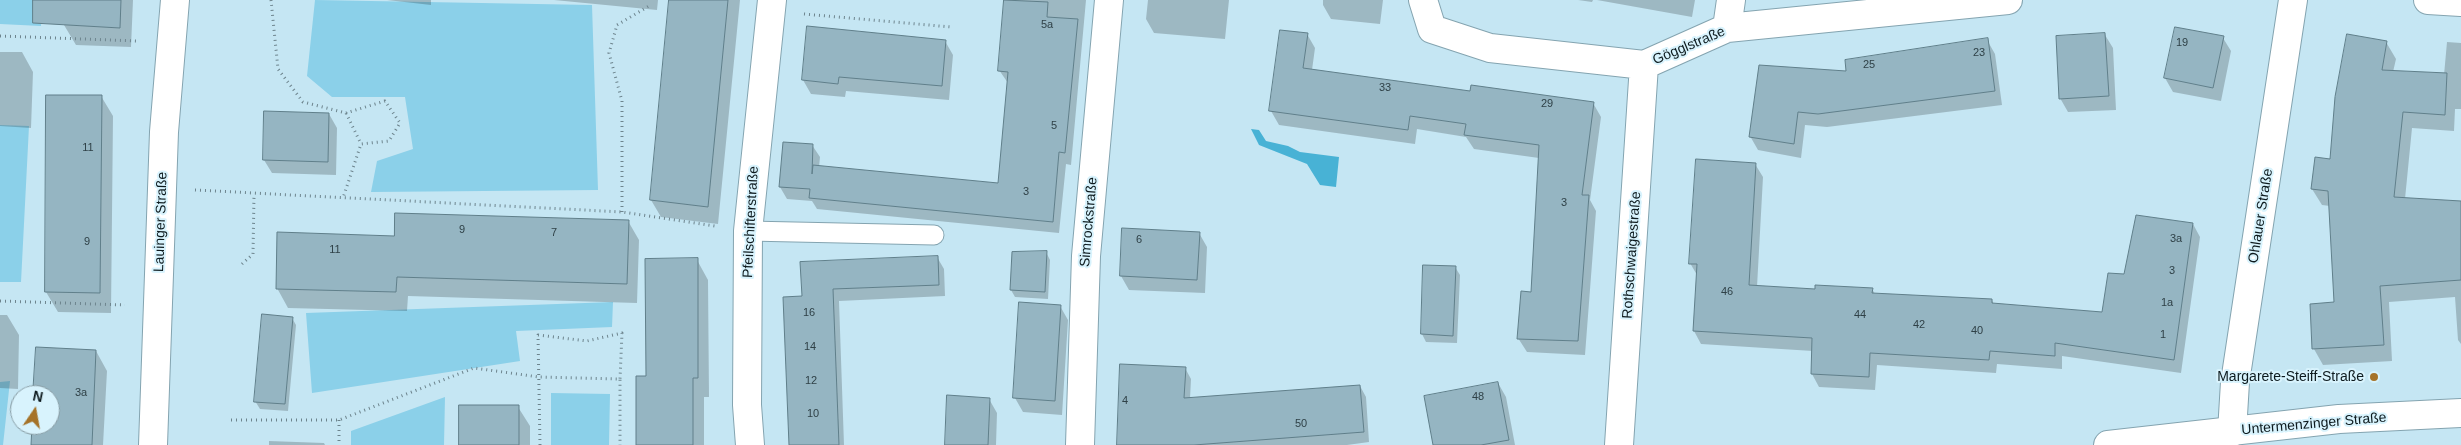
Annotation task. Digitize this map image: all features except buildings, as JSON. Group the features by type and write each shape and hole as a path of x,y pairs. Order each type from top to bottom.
{"street":[{"name":"Lauinger Straße","path":"153,445 164,132 175,0"},
{"name":"Simrockstraße","path":"1080,445 1086,256 1109,0"},
{"name":"Gögglstraße","path":"1423,0 1432,28 1490,48 1644,65 1727,28 2008,0"},
{"path":"1727,28 1731,0"},
{"name":"Ohlauer Straße","path":"2232,432 2235,382 2293,0"},
{"path":"2428,0 2461,2"},
{"name":"Pfeilschifterstraße","path":"750,445 747,405 748,231 771,5"},
{"name":"Rothschwaigestraße","path":"1619,445 1644,65"},
{"name":"Untermenzinger Straße","path":"2108,445 2339,419 2461,413"}],"lane":[{"path":"748,231 934,235"}],"path":[{"path":"271,0 278,70 302,102 346,113 385,102 400,123 389,141 361,144"},
{"path":"771,5 951,27"},
{"path":"622,212 622,101 609,53 617,25 649,6"},
{"path":"0,36 172,43"},
{"path":"343,198 361,144 346,113"},
{"path":"163,188 622,212 748,231"},
{"path":"242,264 254,254 254,194"},
{"path":"0,301 158,306"},
{"path":"540,445 538,335 587,341 622,333 620,445"},
{"path":"231,420 339,420 474,368 540,377 620,380"},
{"path":"339,420 340,445"}],"shaded area":[{"path":"0,0 42,0 41,26 0,24"},
{"path":"315,0 592,5 598,190 371,192 377,161 413,149 405,97 332,97 307,76"},
{"path":"0,125 29,126 21,282 0,282"},
{"path":"1251,129 1259,130 1266,141 1288,146 1300,152 1339,157 1336,187 1320,185 1307,164 1259,145"},
{"path":"613,302 612,327 516,331 520,361 312,393 306,313"},
{"path":"10,381 3,445 0,445 0,382"},
{"path":"551,393 610,394 609,445 551,445"},
{"path":"445,397 444,445 351,445 351,431"}],"place":[{"name":"Margarete-Steiff-Straße","path":"2374,377"}]}
